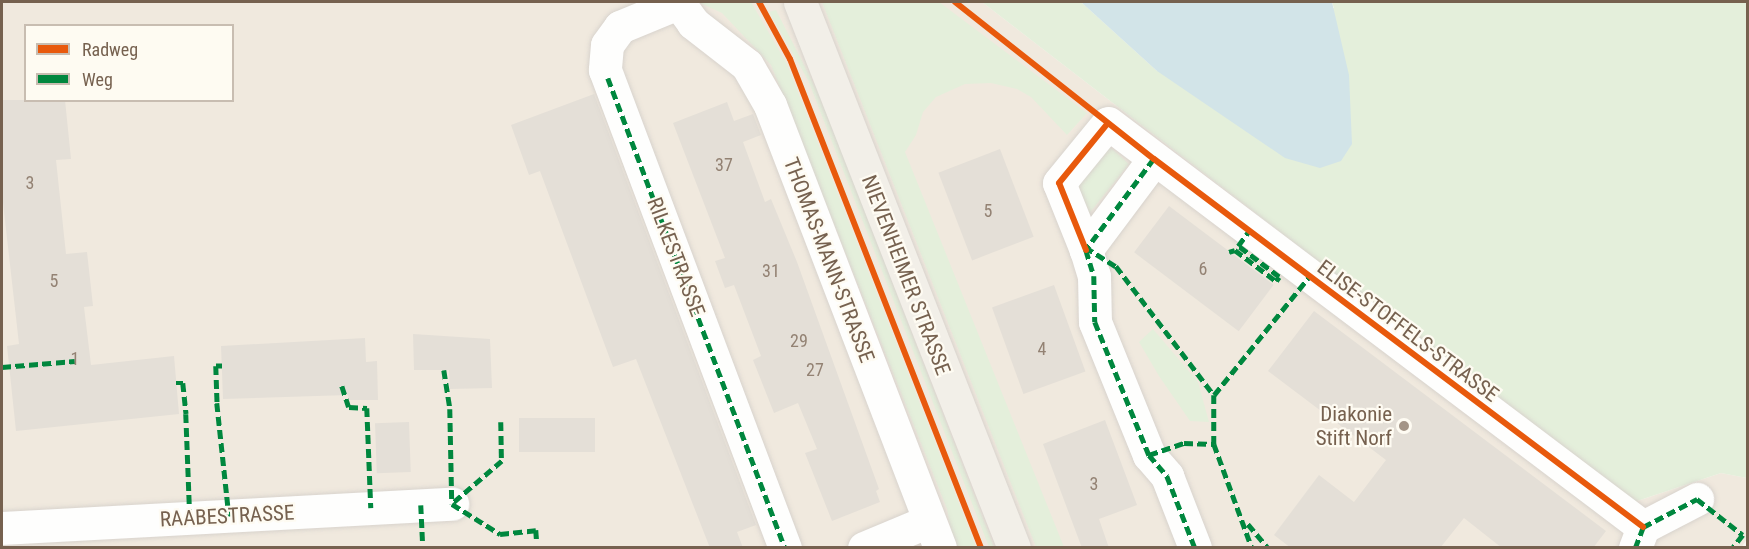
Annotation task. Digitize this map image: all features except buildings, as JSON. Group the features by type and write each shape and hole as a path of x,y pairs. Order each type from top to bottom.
{"main road":[{"name":"NIEVENHEIMER STRASSE","path":"800,2 1014,548"}],"street":[{"name":"RILKESTRASSE","path":"678,2 620,27 604,54 608,78 785,548"},
{"name":"THOMAS-MANN-STRASSE","path":"678,2 693,23 747,65 770,105 934,534"},
{"name":"ELISE-STOFFELS-STRASSE","path":"1086,250 1059,183 1108,123 1639,537 1697,500"},
{"path":"1154,159 1086,250 1094,276 1095,322 1149,455 1167,476 1196,548"},
{"name":"RAABESTRASSE","path":"2,528 452,504"},
{"path":"864,548 934,534"}],"shaded area":[{"path":"2,2 982,2 1631,503 1721,473 1747,478 1747,539 1741,548 2,547"},
{"path":"1081,2 1332,2 1349,75 1352,144 1341,161 1320,168 1285,158 1157,71"}],"green space":[{"path":"698,2 751,2 787,64 976,547 957,547 952,536 947,509 771,65 722,13"},
{"path":"822,2 939,2 1087,113 1067,135 1031,97 1017,89 991,83 965,84 936,97 923,112 916,135 905,152 1064,547 1036,547"},
{"path":"982,2 1081,2 1157,71 1334,8 1332,2 1747,2 1747,478 1721,473 1631,503"},
{"path":"776,10 823,102 994,547 989,547 808,80 769,12"},
{"path":"1102,147 1110,147 1129,164 1088,215 1075,182"},
{"path":"1153,329 1198,382 1209,422 1190,421 1159,376 1139,342"}],"marked path":[{"path":"608,78 785,548"},
{"path":"1154,159 1086,250 1094,276 1095,322 1149,455 1167,476 1195,548"},
{"path":"1229,252 1235,250 1276,281 1279,277 1238,246 1249,231"},
{"path":"1085,247 1116,266 1214,395 1214,444 1252,548"},
{"path":"1214,395 1309,277"},
{"path":"2,367 75,361"},
{"path":"222,366 216,366 217,403 229,516"},
{"path":"444,370 450,409 452,504"},
{"path":"176,383 183,383 190,518"},
{"path":"342,386 349,407 367,408 371,508"},
{"path":"501,422 502,461 452,504 500,534 536,530 537,543"},
{"path":"1149,455 1184,443 1214,444"},
{"path":"1635,548 1643,527 1697,499 1743,535 1733,548"},
{"path":"421,505 423,548"},
{"path":"1248,524 1268,548"}],"cycle path":[{"path":"759,2 790,59 981,548"},
{"path":"955,2 1154,159 1643,527"},
{"path":"1086,250 1059,183 1108,123"}],"place":[{"name":"Diakonie Stift Norf","path":"1404,426"}]}
